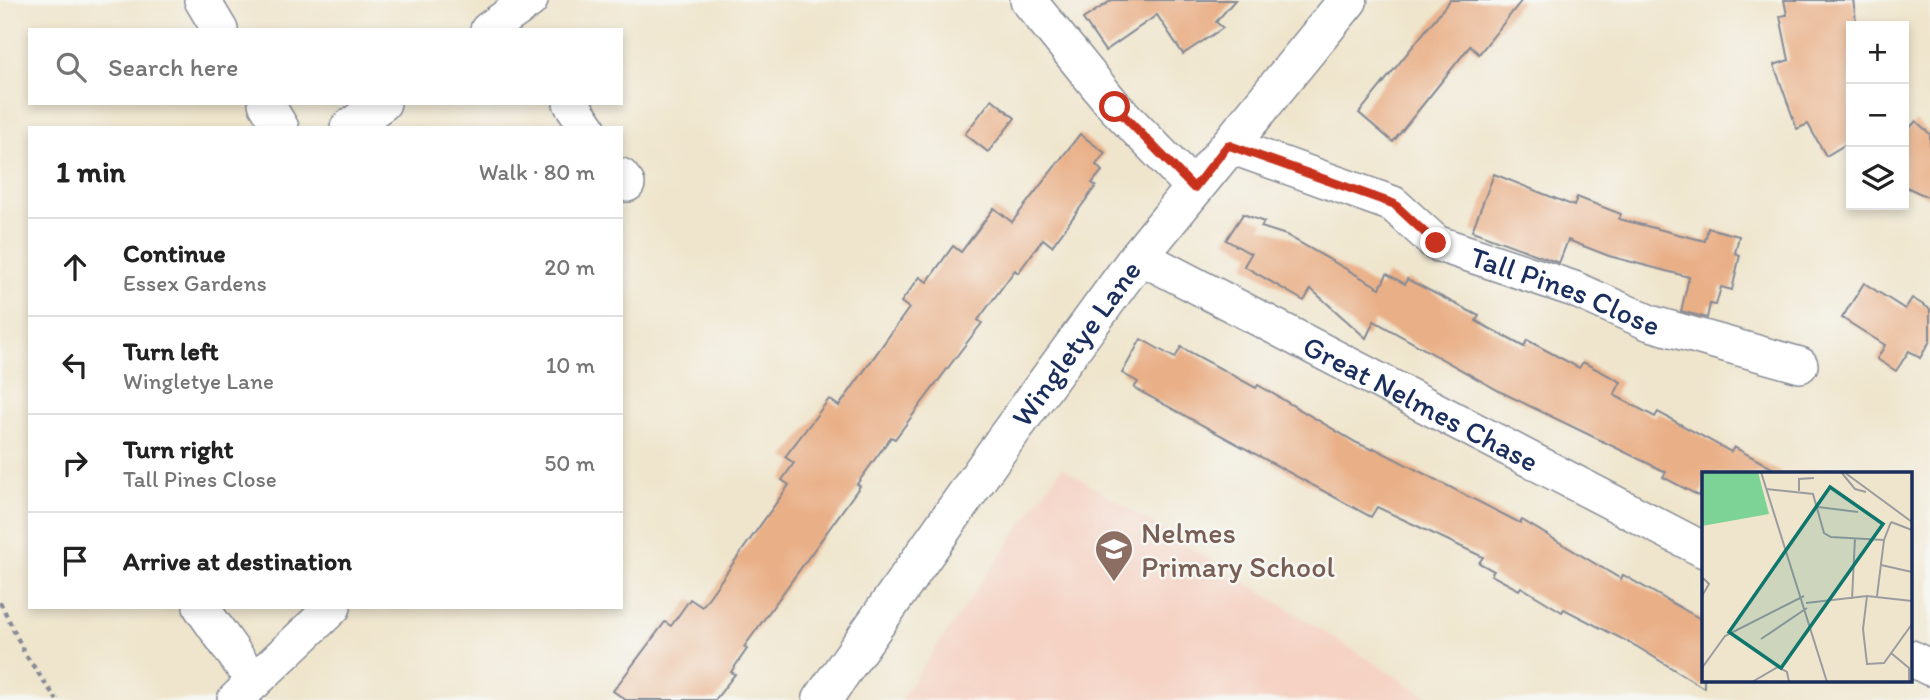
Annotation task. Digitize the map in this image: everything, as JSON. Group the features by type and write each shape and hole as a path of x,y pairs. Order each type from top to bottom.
{"street":[{"path":"202,0 219,28"},
{"path":"1028,0 1115,107 1194,188"},
{"name":"Wingletye Lane","path":"822,700 1004,441 1139,256 1348,0"},
{"path":"267,105 280,126"},
{"path":"351,126 380,105"},
{"path":"572,105 587,126"},
{"name":"Tall Pines Close","path":"1228,145 1394,204 1436,243 1574,289 1650,323 1800,365"},
{"name":"Great Nelmes Chase","path":"1139,256 1702,549"},
{"path":"202,609 244,691 330,609"},
{"path":"1912,659 1930,668"}],"path":[{"path":"0,602 25,654 57,700"}],"shaded area":[{"name":"Nelmes Primary School","path":"1062,467 1433,700 900,700"}],"building":[{"path":"1112,0 1235,0 1216,22 1223,28 1183,54 1157,15 1105,51 1083,19"},
{"path":"1450,0 1522,0 1479,54 1470,46 1393,142 1359,113"},
{"path":"1784,0 1853,0 1856,21 1846,21 1846,144 1826,156 1808,124 1797,129 1774,65 1789,60 1780,16 1787,15"},
{"path":"992,99 1015,118 988,152 965,134"},
{"path":"1916,121 1930,134 1930,198 1909,188 1909,129"},
{"path":"1080,134 1105,153 1096,165 1102,171 1092,183 1096,186 1052,246 1043,239 1018,273 1015,270 978,320 982,323 895,439 891,437 857,484 860,486 744,647 747,649 731,672 735,674 715,700 626,700 613,691 665,622 671,626 690,599 702,607 789,485 782,480 794,463 785,457 829,399 839,406 909,308 901,302 920,277 927,282 953,246 961,252 994,208 1012,222"},
{"path":"1494,174 1574,206 1577,197 1621,214 1619,219 1705,241 1708,228 1739,236 1735,253 1740,255 1732,290 1721,287 1716,305 1710,304 1707,318 1681,311 1689,277 1609,256 1568,240 1559,263 1472,231"},
{"path":"1243,214 1264,222 1261,227 1286,235 1380,288 1387,274 1405,284 1407,279 1479,316 1476,321 1524,347 1527,340 1579,368 1583,362 1621,382 1614,395 1655,417 1658,412 1731,452 1734,447 1779,472 1702,472 1702,491 1699,496 1663,477 1666,472 1501,392 1374,321 1366,338 1311,289 1304,301 1244,266 1251,254 1226,240"},
{"path":"1864,283 1905,309 1912,298 1930,309 1930,341 1920,358 1909,351 1896,371 1877,359 1885,345 1842,318"},
{"path":"1141,339 1175,358 1181,347 1256,388 1258,385 1357,443 1373,450 1374,448 1520,523 1522,520 1621,579 1623,575 1702,620 1704,688 1636,646 1564,609 1562,612 1521,587 1519,590 1491,575 1494,571 1479,563 1483,557 1377,507 1371,517 1134,388 1138,382 1122,373"}],"place":[{"name":"Nelmes Primary School","path":"1114,583"}],"route":[{"path":"1115,107 1194,188 1228,145 1394,204 1436,243"}]}
